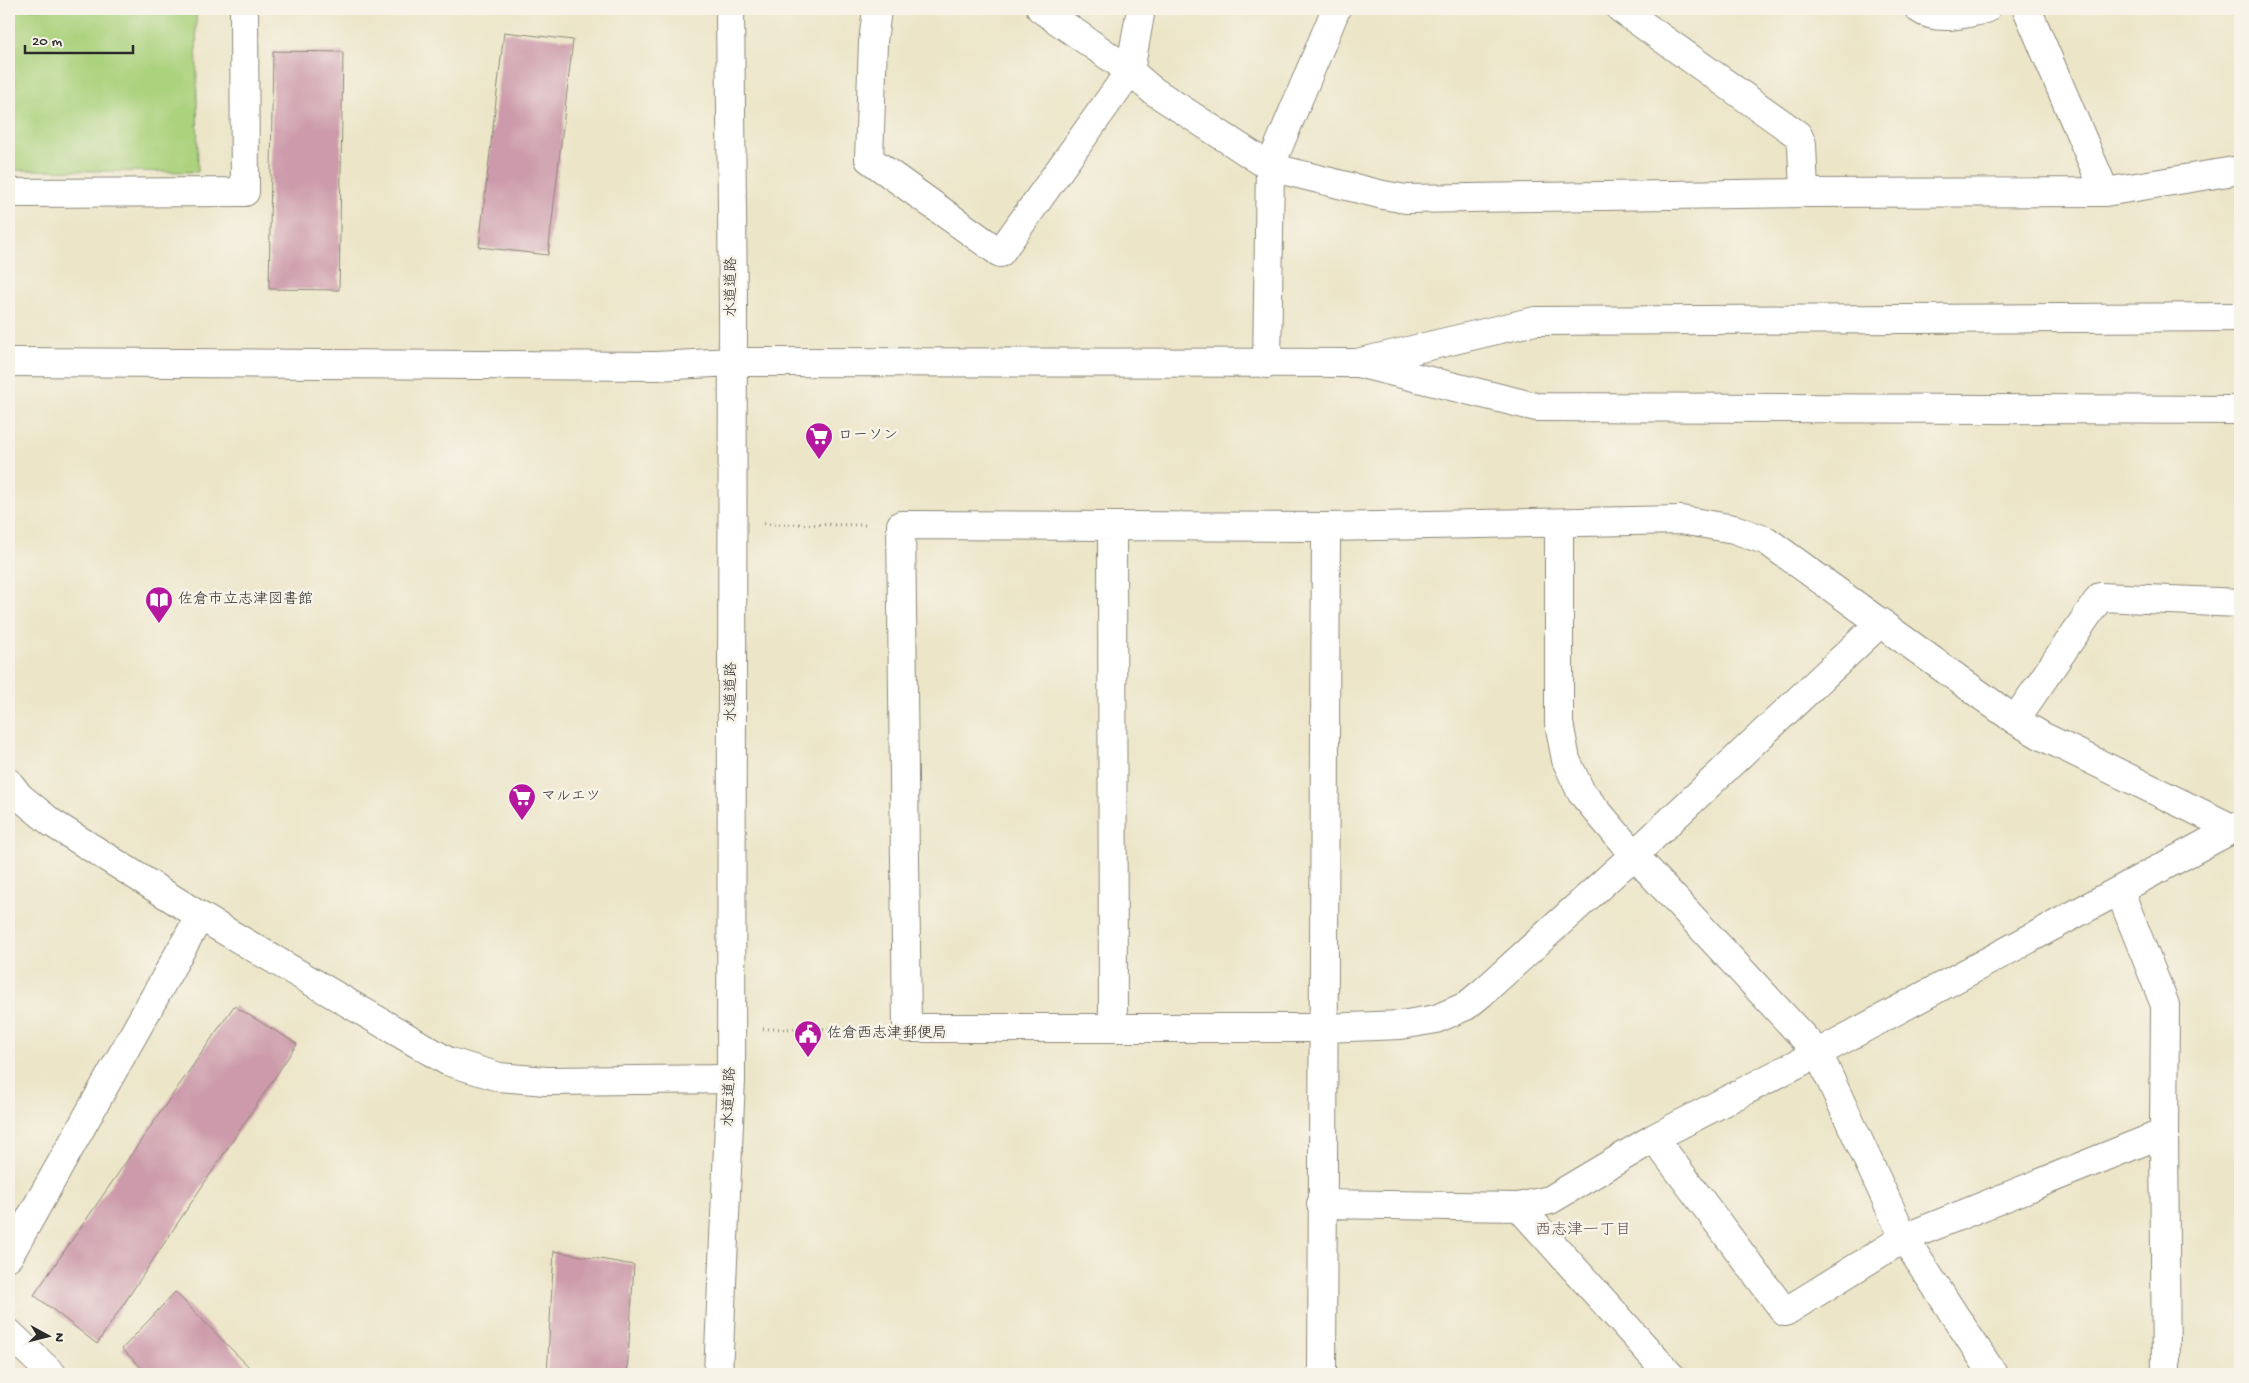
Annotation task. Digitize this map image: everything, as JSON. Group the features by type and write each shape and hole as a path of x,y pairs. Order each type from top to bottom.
{"street":[{"path":"9,193 245,192 244,9"},
{"name":"水道道路","path":"718,1374 732,1079 730,9"},
{"path":"877,9 873,42 869,159 1000,253 1130,71 1141,9"},
{"path":"1041,9 1130,71 1152,90 1270,167 1383,196 1406,199 1804,193 2105,192 2240,170"},
{"path":"1267,364 1270,167 1336,9"},
{"path":"1621,9 1798,135 1802,144 1804,193"},
{"path":"1919,9 1924,12 1953,16 1986,9"},
{"path":"2027,9 2105,192"},
{"path":"9,362 656,366 732,362 1357,363 1535,321 2240,317"},
{"path":"1357,363 1536,407 2240,410"},
{"path":"1881,622 1634,854 1466,1006 1436,1019 1401,1026 1324,1028 907,1028 901,525 1326,527 1681,520 1734,529 1767,541 1881,622 2015,720 2042,736 2237,827"},
{"path":"1559,523 1559,723 1566,760 1580,792 1634,854 1818,1054 1904,1238 1993,1374"},
{"path":"1112,526 1113,1028"},
{"path":"1322,1374 1326,527"},
{"path":"2015,720 2100,597 2240,603"},
{"path":"12,798 200,916 447,1061 499,1077 546,1081 732,1079"},
{"path":"1322,1204 1519,1208 1550,1200 1654,1138 1818,1054 2237,827"},
{"path":"2120,892 2165,1005 2166,1374"},
{"path":"9,1256 200,916"},
{"path":"1654,1138 1785,1312 1904,1238 2164,1133"},
{"path":"1519,1208 1669,1374"},
{"path":"9,1333 52,1374"}],"path":[{"path":"732,523 901,525"},
{"path":"732,1029 907,1028"}],"green space":[{"path":"9,9 196,9 198,172 9,170"}],"building":[{"path":"504,32 573,40 548,255 479,247"},
{"path":"273,51 343,52 339,290 269,289"},
{"path":"234,1006 297,1044 97,1344 34,1295"},
{"path":"554,1251 634,1265 627,1374 547,1374"},
{"path":"175,1292 256,1374 148,1374 122,1349"}],"place":[{"name":"ローソン","path":"819,460"},
{"name":"佐倉市立志津図書館","path":"159,624"},
{"name":"マルエツ","path":"522,821"},
{"name":"佐倉西志津郵便局","path":"808,1058"}],"district":[{"name":"西志津一丁目","path":"1583,1231"}]}
